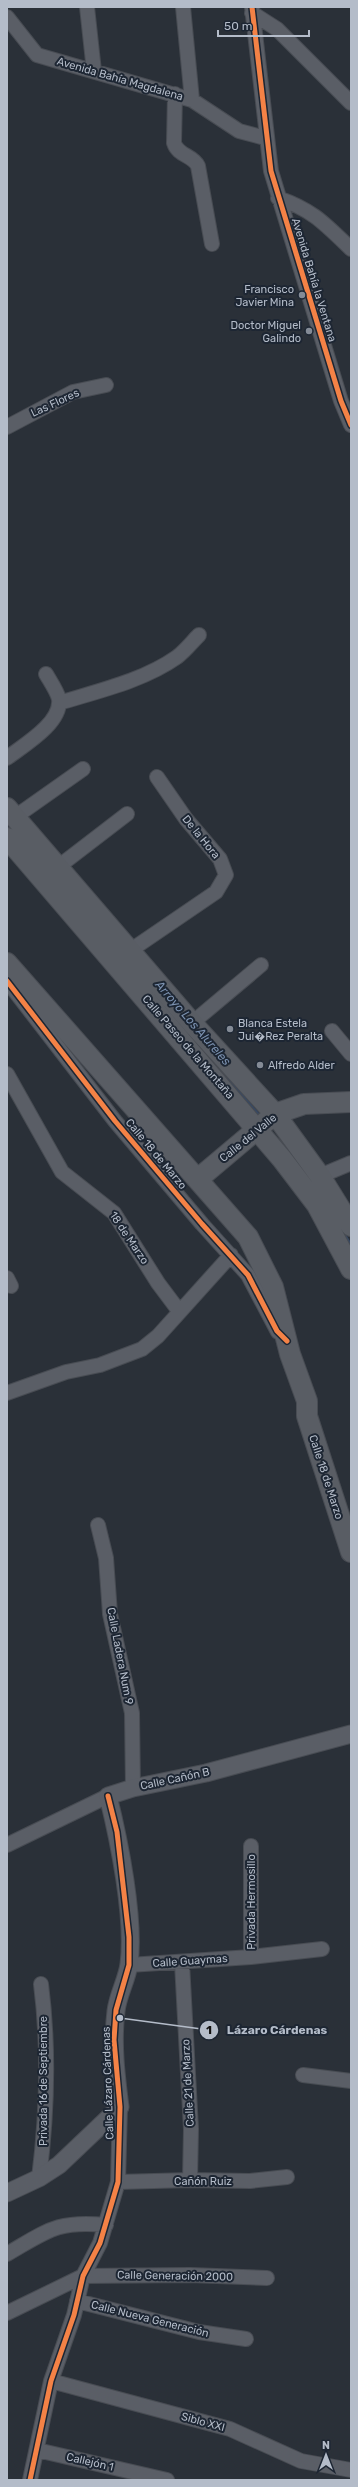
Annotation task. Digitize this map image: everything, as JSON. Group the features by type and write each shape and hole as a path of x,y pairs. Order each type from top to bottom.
{"main road":[{"name":"Calle Paseo de la Montaña","path":"11,812 131,950 192,1023 266,1122 317,1205 351,1269"},
{"name":"Calle Paseo de la Montaña","path":"7,838 266,1122 320,1176 351,1226"},
{"name":"Calle 18 de Marzo","path":"7,963 248,1236 273,1287 287,1340 307,1401 307,1416 351,1552"},
{"name":"Calle del Valle","path":"198,1179 266,1122 304,1104 351,1102"},
{"name":"Calle 18 de Marzo","path":"307,1401 317,1412 351,1515"}],"street":[{"path":"87,7 94,71"},
{"path":"183,7 192,100"},
{"path":"252,10 277,29 351,103"},
{"name":"Avenida Bahía la Ventana","path":"252,10 265,138 278,198 346,403 351,425"},
{"name":"Avenida Bahía Magdalena","path":"7,17 37,55 192,100 239,131 265,138"},
{"path":"175,94 174,143 176,149 196,162 198,166 212,244"},
{"path":"278,198 299,205 317,216 351,249"},
{"name":"Las Flores","path":"7,427 73,392 106,385"},
{"path":"59,703 144,674 177,657 200,635"},
{"path":"7,758 40,732 54,718 59,703 59,698 46,674"},
{"path":"11,812 83,769"},
{"name":"De la Hora","path":"131,950 216,892 226,875 220,859 186,819 157,777"},
{"path":"58,867 127,814"},
{"path":"192,1023 261,965"},
{"name":"Calle 18 de Marzo","path":"7,981 115,1121 248,1275 277,1330 287,1340"},
{"path":"332,1031 351,1054"},
{"name":"18 de Marzo","path":"7,1074 62,1172 114,1213 158,1282 179,1311"},
{"path":"320,1176 351,1163"},
{"path":"7,1393 66,1372 100,1365 142,1349 158,1336 231,1255"},
{"name":"Calle Ladera Num 9","path":"98,1525 106,1558 110,1614 132,1713 133,1788"},
{"name":"Calle Cañón B","path":"7,1845 108,1796 133,1788 206,1773 351,1734"},
{"name":"Calle Lázaro Cárdenas","path":"30,2480 51,2382 77,2301 83,2276 100,2243 118,2182 120,2107 114,2040 116,2010 129,1965 127,1906 117,1832 108,1796"},
{"name":"Privada Hermosillo","path":"251,1846 251,1957"},
{"name":"Calle Guaymas","path":"129,1965 251,1957 322,1949"},
{"name":"Calle 21 de Marzo","path":"182,1962 191,2129 190,2180"},
{"name":"Privada 16 de Septiembre","path":"39,2178 45,2134 45,2062 41,1984"},
{"path":"303,2075 351,2081"},
{"path":"7,2193 39,2178 59,2165 120,2107"},
{"name":"Cañón Ruiz","path":"118,2182 190,2180 250,2181 287,2177"},
{"path":"7,2254 57,2226 83,2223 106,2225"},
{"name":"Calle Generación 2000","path":"83,2276 190,2275 266,2278"},
{"path":"7,2313 83,2276"},
{"name":"Calle Nueva Generación","path":"77,2301 199,2332 246,2338"},
{"name":"Siblo XXI","path":"51,2382 230,2429 301,2461 351,2470"},
{"name":"Callejón 1","path":"37,2450 166,2480"}],"waterway":[{"name":"Arroyo Los Alureles","path":"195,1040 261,1118"},
{"name":"Arroyo Los Alureles","path":"340,1228 351,1246"}],"cycle path":[{"path":"252,7 271,171 341,401 351,425"},
{"path":"7,981 115,1121 202,1224 248,1275 277,1331 287,1341"},
{"path":"30,2480 51,2381 74,2315 83,2276 100,2243 118,2182 120,2107 114,2040 116,2010 129,1965 129,1937 117,1832 108,1796"}],"place":[{"name":"Francisco Javier Mina","path":"302,295"},
{"name":"Doctor Miguel Galindo","path":"309,331"},
{"name":"Blanca Estela Jui�Rez Peralta","path":"230,1029"},
{"name":"Alfredo Alder","path":"260,1065"},
{"name":"Lázaro Cárdenas","path":"120,2018"}]}
